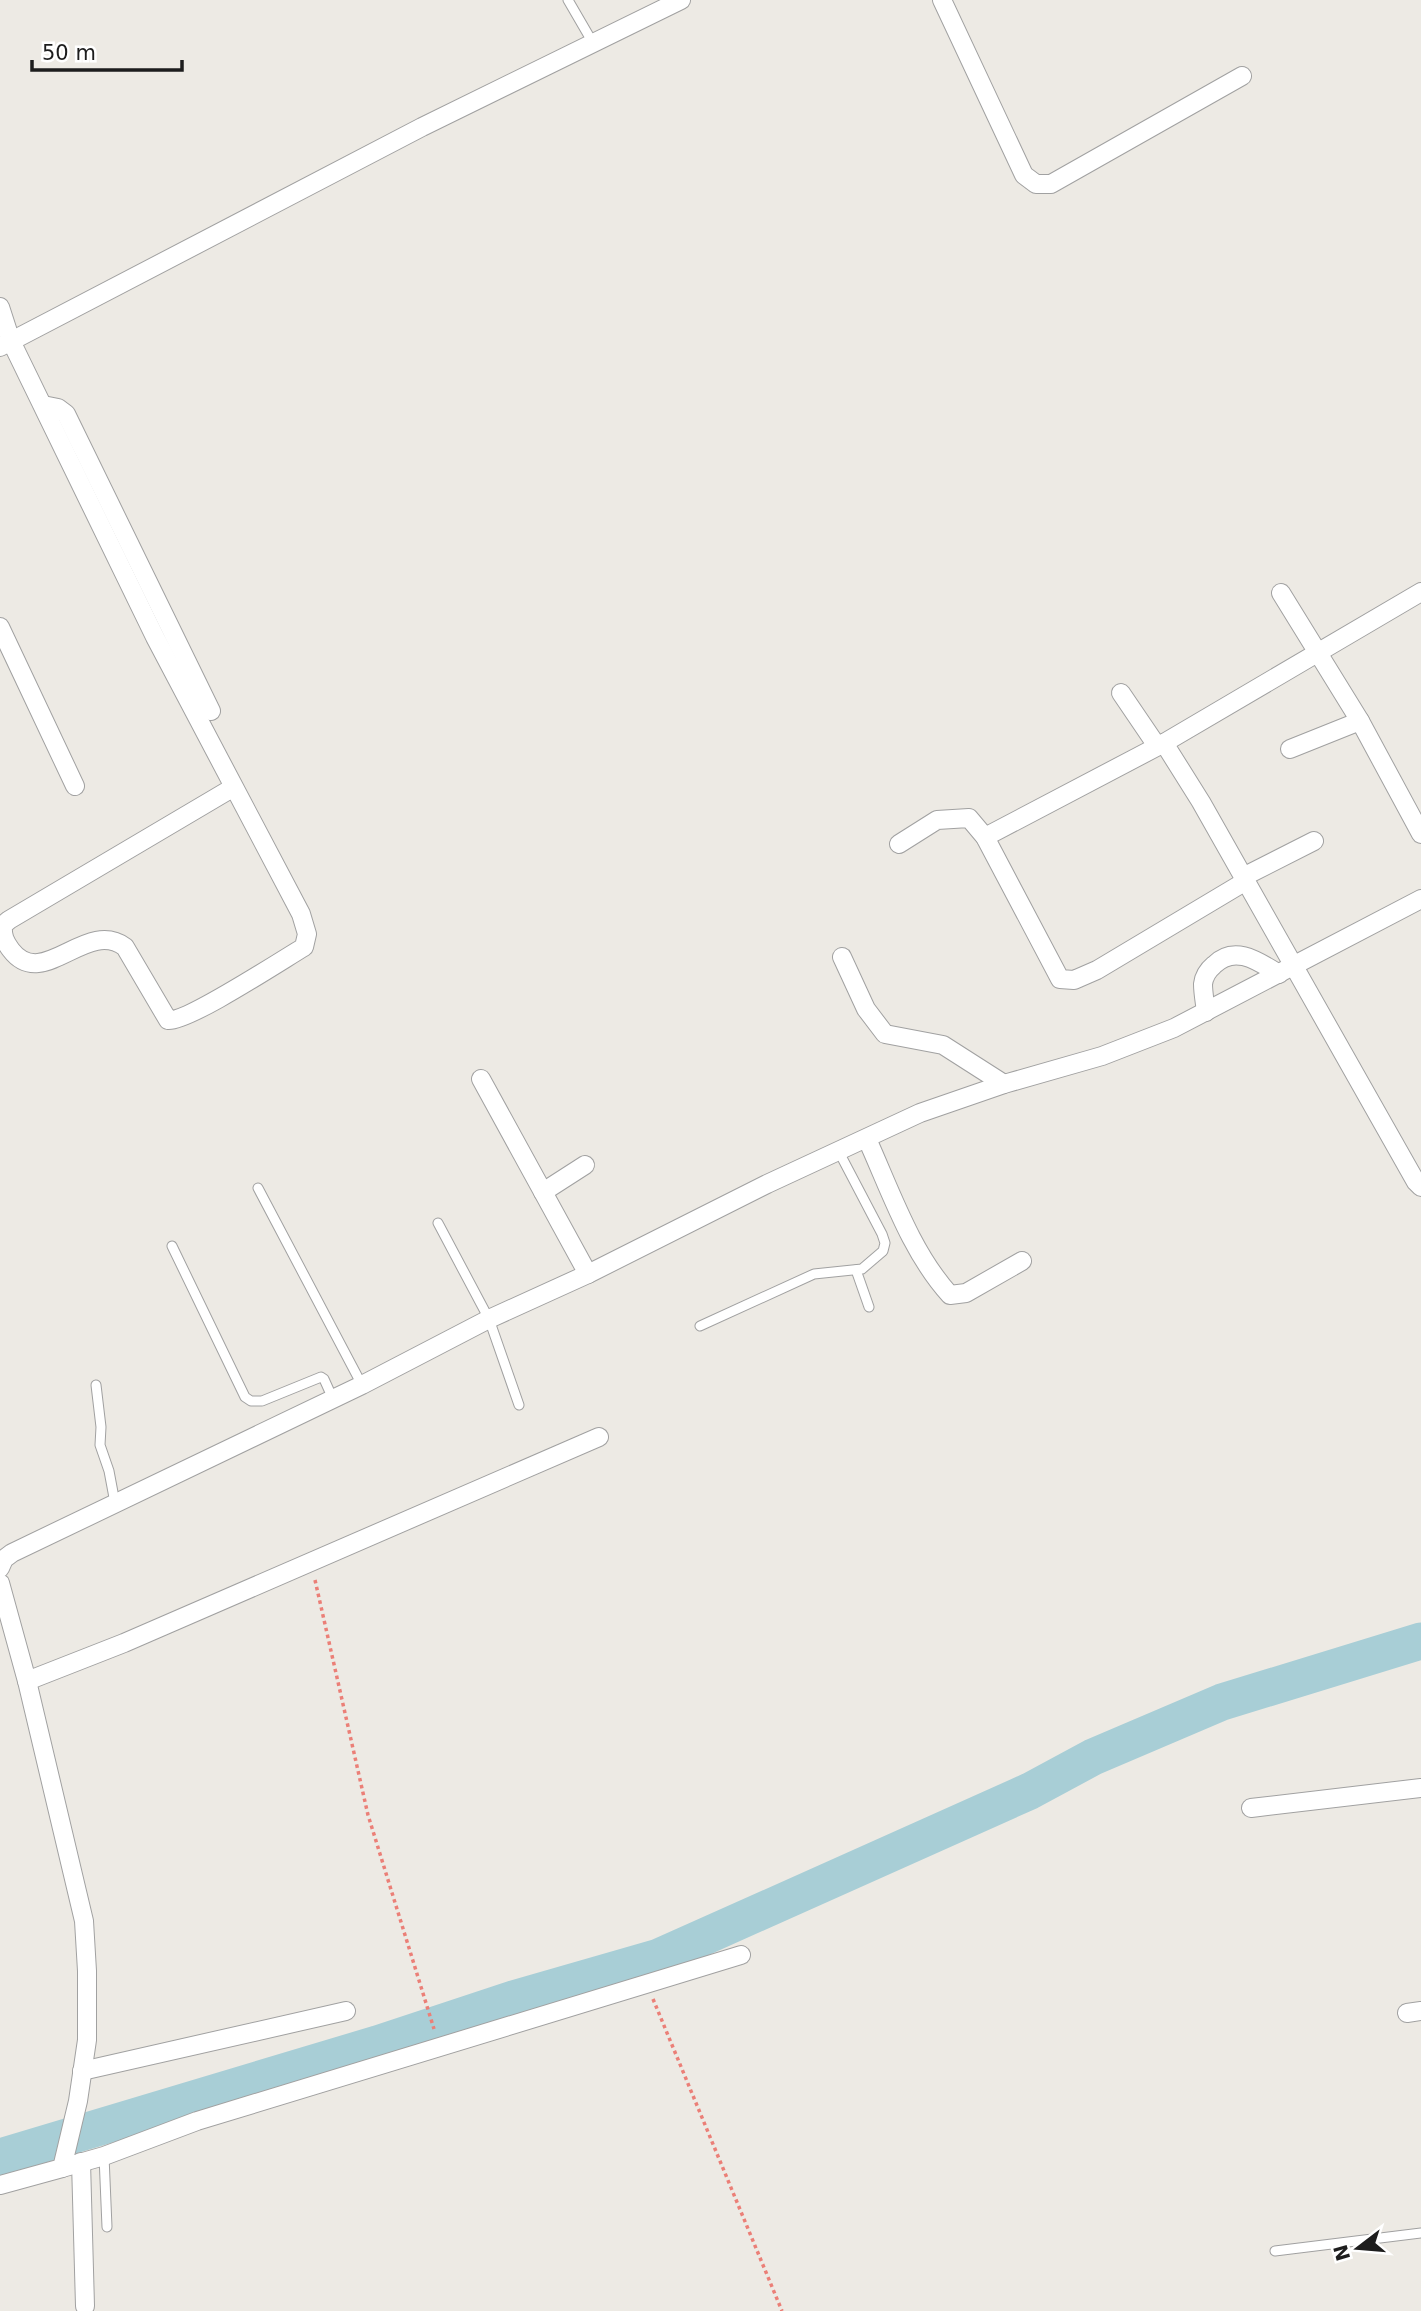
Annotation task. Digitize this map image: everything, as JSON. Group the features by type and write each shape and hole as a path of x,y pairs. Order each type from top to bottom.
{"street":[{"path":"6,344 422,127 681,0"},
{"path":"942,0 1024,175 1036,184 1051,184 1241,76"},
{"path":"0,307 6,344 43,405 155,638 234,787 301,914 307,934 304,947 174,1021 167,1020 125,947 116,940 108,938 96,941 36,965 24,963 12,951 2,935 3,925 9,920 234,787"},
{"path":"43,405 58,408 66,414 211,711"},
{"path":"985,837 1161,745 1421,592"},
{"path":"1280,593 1360,721 1421,834"},
{"path":"0,627 75,786"},
{"path":"1121,693 1161,745 1244,879 1286,970 1421,1187"},
{"path":"1290,749 1360,721"},
{"path":"900,844 937,820 969,818 985,837 1060,979 1074,980 1097,970 1244,879 1314,841"},
{"path":"0,1568 4,1559 12,1553 362,1385 767,1184 920,1113 1004,1084 1102,1056 1174,1028 1421,899"},
{"path":"1206,1012 1203,983 1206,973 1217,962 1229,956 1252,957 1286,970"},
{"path":"842,957 866,1009 885,1034 943,1045 1004,1084"},
{"path":"481,1079 588,1274"},
{"path":"867,1139 916,1244 937,1280 950,1294 966,1293 1022,1261"},
{"path":"543,1192 585,1165"},
{"path":"27,1681 137,1638 599,1437"},
{"path":"0,1583 27,1681 84,1922 88,1971 87,2026 70,2161 85,2306"},
{"path":"1251,1808 1421,1788"},
{"path":"0,2185 70,2161 104,2156 197,2121 741,1955"},
{"path":"82,2071 346,2011"}],"lane":[{"path":"568,0 593,43"},
{"path":"700,1326 814,1275 862,1269 883,1251 885,1242 839,1152"},
{"path":"258,1188 362,1385"},
{"path":"438,1223 489,1320 519,1405"},
{"path":"172,1246 245,1397 251,1401 262,1401 321,1377 333,1399"},
{"path":"856,1270 869,1307"},
{"path":"96,1385 101,1427 100,1446 109,1471 115,1503"},
{"path":"104,2156 107,2227"},
{"path":"1275,2251 1421,2233"}],"path":[{"path":"315,1578 368,1815 435,2031"},
{"path":"646,1984 782,2311"}],"waterway":[{"path":"0,2157 377,2044 513,1999 659,1957 1030,1791 1093,1757 1222,1702 1421,1641"}]}
